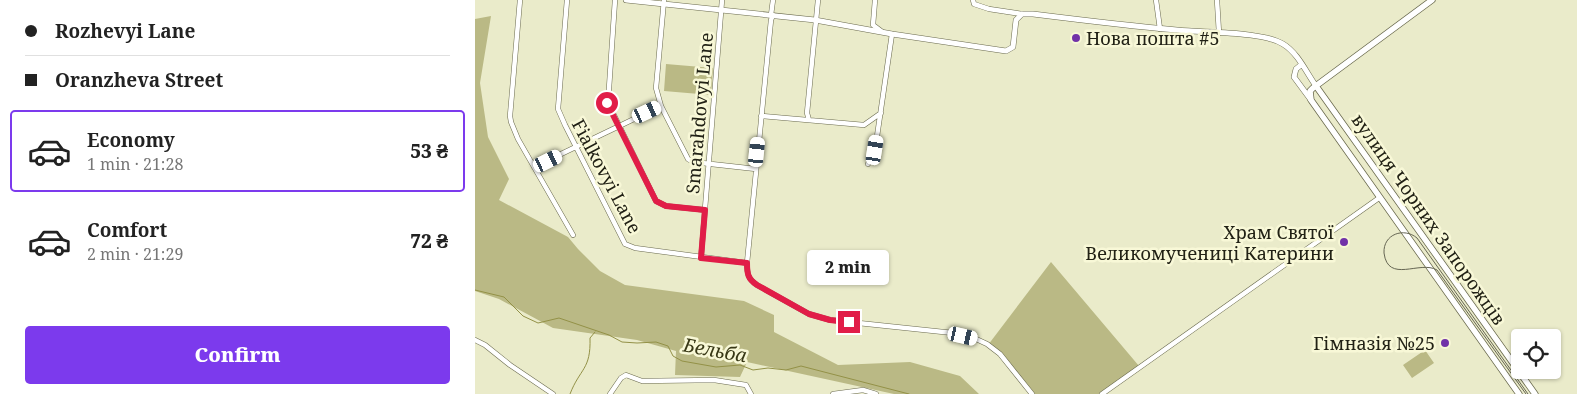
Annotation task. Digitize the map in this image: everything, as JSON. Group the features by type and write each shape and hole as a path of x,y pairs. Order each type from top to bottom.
{"main road":[{"path":"1311,100 1310,91 1316,86 1432,0"},
{"name":"вулиця Чорних Запорожців","path":"1316,86 1535,394"},
{"name":"вулиця Чорних Запорожців","path":"1311,100 1519,394"},
{"path":"1370,185 1381,177"}],"street":[{"path":"520,0 510,116 513,129 573,236"},
{"name":"Fialkovyi Lane","path":"567,0 559,109 625,244 635,248 747,263"},
{"path":"615,0 607,103 656,201 666,206 705,210"},
{"path":"626,0 664,2 815,20 1006,51 1013,47 1017,20 1021,14"},
{"name":"Smarahdovyi Lane","path":"701,258 722,0"},
{"path":"773,0 747,263 747,274 752,282 818,317 830,320 953,333 974,338 987,344 1000,354 1032,394"},
{"path":"809,120 807,113 818,0"},
{"path":"875,0 873,25 881,31"},
{"path":"1156,0 1160,29"},
{"path":"1217,0 1219,33"},
{"path":"664,2 656,88 661,106 688,159 693,162 756,169"},
{"name":"вулиця Чорних Запорожців","path":"974,2 989,9 1021,14 1160,29 1219,33 1280,42 1293,51 1316,86"},
{"path":"867,164 875,150 892,34"},
{"name":"вулиця Чорних Запорожців","path":"1301,65 1296,69 1294,77 1311,100"},
{"path":"534,167 661,106"},
{"path":"761,116 864,125 881,112"},
{"path":"1103,394 1379,198"},
{"path":"475,340 485,344 510,365 553,394"},
{"path":"610,394 621,378 626,375 642,381 659,382 714,380 745,385 751,394"},
{"path":"833,394 863,390 876,394"}],"shaded area":[{"path":"491,16 480,83 488,137 509,179 499,200 568,237 600,271 625,285 744,301 774,315 774,332 838,365 910,362 960,376 979,394 894,394 747,362 740,377 675,375 676,351 637,340 553,328 499,299 475,291 475,19"},
{"path":"666,64 713,68 711,95 664,91"},
{"path":"1051,262 1139,366 1099,394 1032,394 1009,363 988,345"},
{"path":"1425,350 1434,363 1412,378 1403,365"}],"waterway":[{"name":"Бельба","path":"475,290 504,297 523,316 538,323 559,318 609,335 622,342 656,342 668,346 673,356 682,361 716,367 740,365 753,370 768,368 786,370 801,366 909,394"},
{"path":"570,394 587,363 590,338 595,332"}],"tram line":[{"path":"1526,394 1437,270 1422,267 1398,269 1392,267 1387,262 1384,253 1385,246 1391,237 1395,234 1406,233 1417,238 1528,394"}],"place":[{"name":"Нова пошта #5","path":"1076,38"},
{"name":"Храм Святої Великомучениці Катерини","path":"1344,242"},
{"name":"Гімназія №25","path":"1445,343"}],"route":[{"path":"607,103 656,201 666,206 705,210 701,258 747,263 749,279 757,285 809,314 830,320 849,322"}]}
